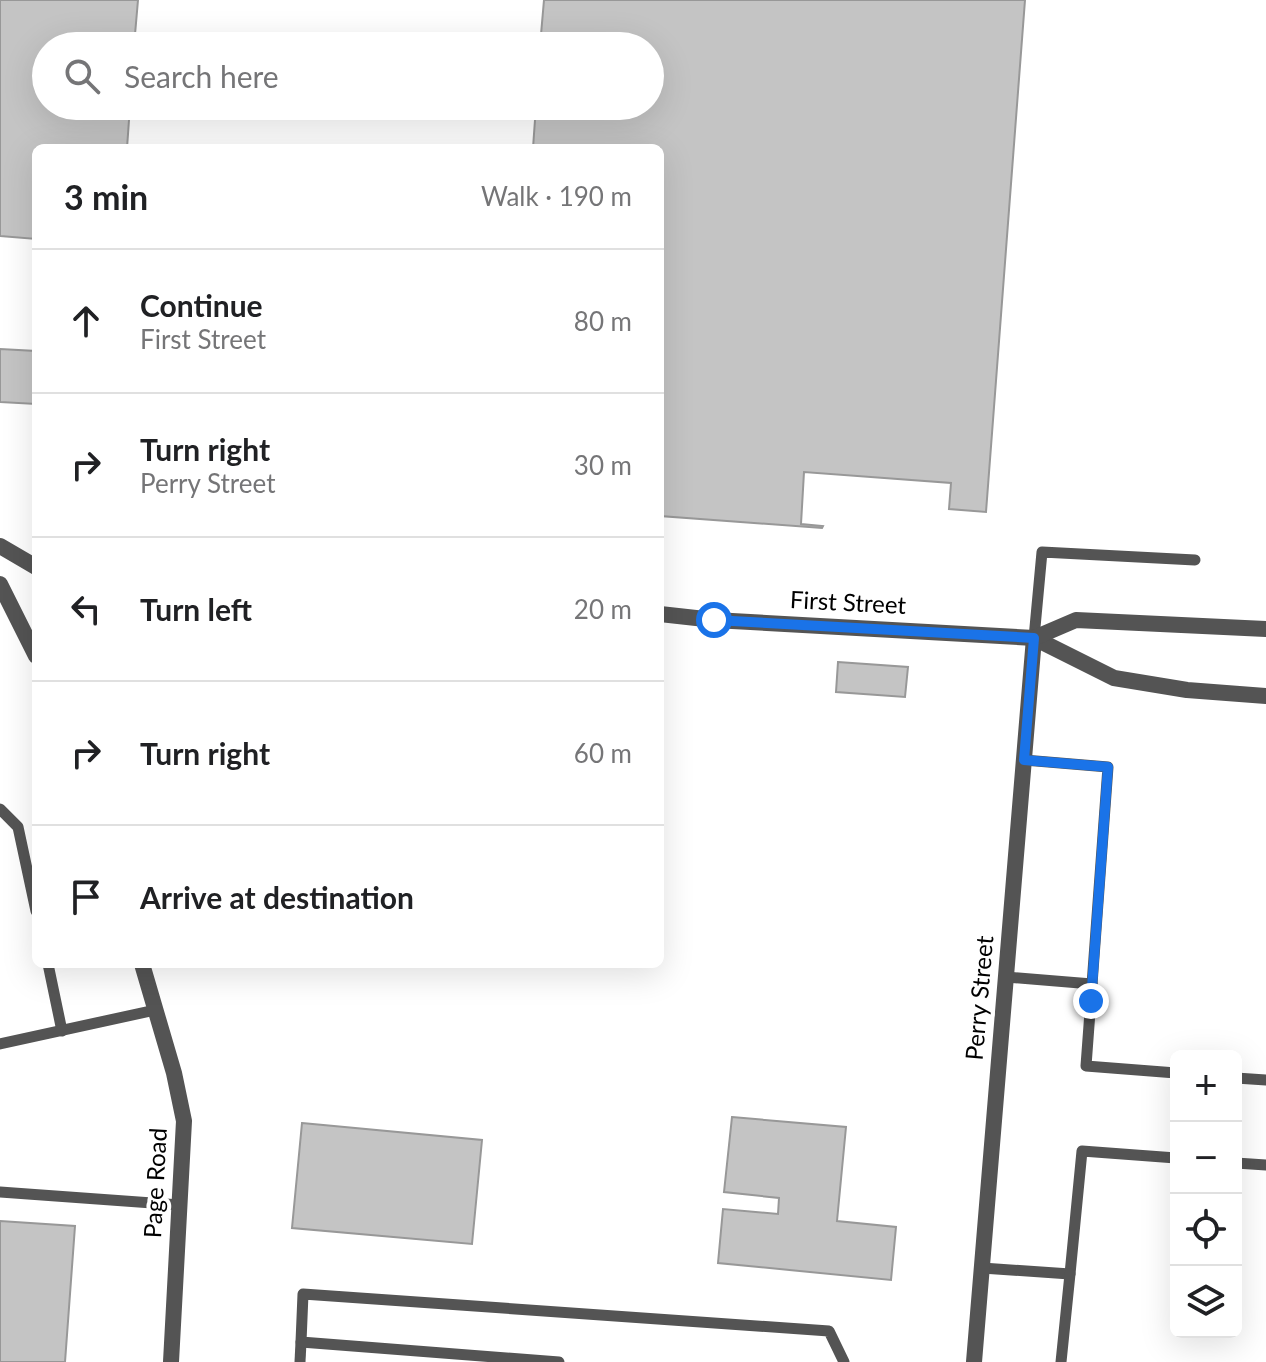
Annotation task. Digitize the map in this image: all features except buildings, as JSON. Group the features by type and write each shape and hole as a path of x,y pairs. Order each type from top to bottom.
{"street":[{"path":"0,546 32,565"},
{"path":"0,584 32,648"},
{"name":"First Street","path":"664,614 1034,638 1114,678 1187,690 1266,696"},
{"name":"First Street","path":"1034,638 1076,620 1266,629"},
{"name":"Perry Street","path":"974,1362 1034,638"},
{"name":"Page Road","path":"143,968 174,1073 184,1121 171,1362"}],"lane":[{"path":"1034,638 1042,552 1195,560"},
{"path":"1024,760 1108,767 1086,1066 1170,1073"},
{"path":"0,809 18,827 32,892"},
{"path":"49,968 62,1031"},
{"path":"1006,977 1092,984"},
{"path":"0,1044 155,1010"},
{"path":"1242,1078 1266,1080"},
{"path":"1061,1362 1082,1151 1170,1158"},
{"path":"1242,1163 1266,1165"},
{"path":"0,1192 180,1205"},
{"path":"982,1268 1070,1274"},
{"path":"300,1362 303,1294 829,1331 844,1362"},
{"path":"301,1342 559,1362"}],"route":[{"path":"714,620 1034,638 1024,760 1108,767 1091,1001"}]}
